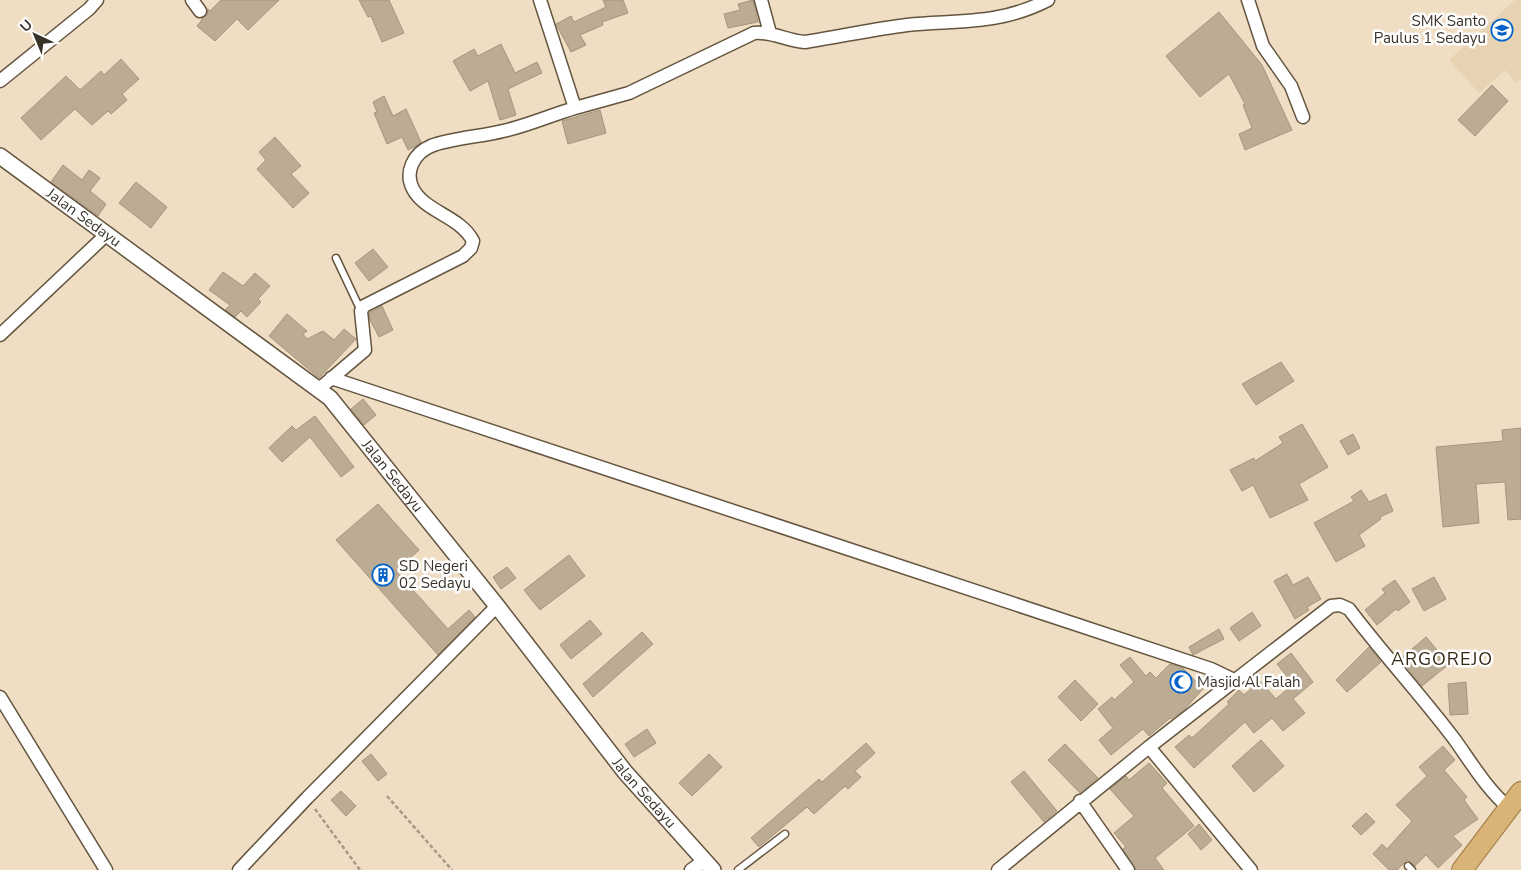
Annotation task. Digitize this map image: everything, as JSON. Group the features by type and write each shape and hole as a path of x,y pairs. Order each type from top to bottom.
{"highway":[{"path":"1462,870 1515,800"}],"street":[{"path":"0,80 89,9 97,0"},
{"path":"540,0 576,108"},
{"path":"761,0 770,34"},
{"path":"319,389 365,350 361,311 377,298 463,256 471,248 473,241 465,228 418,197 413,189 410,179 410,168 418,156 431,146 505,131 629,93 754,33 770,34 791,41 805,42 905,26 992,20 1016,14 1048,0"},
{"path":"1248,0 1263,46 1291,86 1303,117"},
{"name":"Jalan Sedayu","path":"0,156 319,389 338,406 386,470 498,606 625,772 709,865"},
{"path":"0,335 107,234"},
{"path":"331,378 1211,668 1236,681"},
{"path":"998,870 1149,746 1236,681 1331,606 1340,605 1349,609 1384,656 1454,739 1493,795 1515,800"},
{"path":"240,870 307,798 498,606"},
{"path":"0,697 106,870"},
{"path":"1149,746 1251,870"},
{"path":"1080,801 1128,870"},
{"path":"691,870 709,865"}],"lane":[{"path":"336,258 361,311"},
{"path":"738,870 785,834"}],"path":[{"path":"387,796 452,870"},
{"path":"307,798 360,870"}],"shaded area":[{"name":"SMK Santo Paulus 1 Sedayu","path":"1515,0 1521,0 1521,79 1516,83 1505,70 1479,93 1449,60"}],"building":[{"path":"221,0 279,0 248,30 237,19 215,41 197,26 201,19 207,15 208,9 210,11"},
{"path":"359,0 389,0 404,33 382,42 371,16 368,17"},
{"path":"603,0 623,0 628,13 602,22 603,25 580,35 586,45 571,52 556,24 571,16 574,22 606,7"},
{"path":"753,0 758,22 728,28 724,14 740,10 738,4"},
{"path":"1219,12 1262,65 1292,130 1245,150 1239,134 1252,128 1243,105 1245,104 1229,74 1200,97 1166,56"},
{"path":"501,44 515,73 537,62 542,73 508,89 516,115 500,120 488,81 470,91 453,61 474,49 478,56"},
{"path":"121,59 139,79 122,94 127,100 111,114 108,111 92,125 75,109 41,140 21,118 66,76 80,90 101,71 104,75"},
{"path":"1492,85 1508,101 1475,136 1458,120"},
{"path":"384,96 393,116 406,109 421,142 416,146 408,150 402,137 387,144 374,113 377,112 373,102"},
{"path":"600,110 606,133 568,144 562,121"},
{"path":"275,137 301,166 291,174 309,193 293,208 257,169 266,160 259,152"},
{"path":"63,165 82,180 89,170 100,178 90,191 106,204 98,216 51,182"},
{"path":"136,182 167,207 151,228 119,203"},
{"path":"373,249 388,267 369,281 355,263"},
{"path":"223,272 243,286 255,273 270,286 258,299 261,302 247,317 241,311 235,317 225,310 230,305 209,290"},
{"path":"382,306 393,330 379,337 370,320 369,313"},
{"path":"287,314 307,331 303,334 307,339 323,331 334,340 344,329 356,339 319,378 269,336"},
{"path":"1281,362 1294,381 1256,405 1242,384"},
{"path":"363,399 376,415 364,425 351,409"},
{"path":"315,416 354,467 341,477 310,437 282,462 269,448 292,426 296,430"},
{"path":"1302,424 1328,467 1299,484 1308,500 1270,518 1253,485 1242,491 1230,470 1254,458 1255,461 1283,443 1279,437"},
{"path":"1521,428 1521,519 1508,520 1505,482 1476,484 1479,523 1443,527 1436,447 1503,441 1502,430"},
{"path":"1353,434 1360,448 1348,455 1340,441"},
{"path":"1361,490 1369,502 1386,494 1393,511 1380,517 1381,519 1359,535 1365,546 1336,562 1314,523 1354,501 1351,497"},
{"name":"SD Negeri 02 Sedayu","path":"378,504 419,550 396,571 448,629 469,610 475,617 438,655 336,540"},
{"path":"569,555 585,576 540,610 524,590"},
{"path":"507,567 516,578 501,589 493,577"},
{"path":"1287,574 1293,585 1308,577 1321,599 1307,607 1309,610 1295,619 1274,581"},
{"path":"1434,577 1446,599 1424,611 1412,589"},
{"path":"1395,580 1410,602 1398,611 1396,609 1377,625 1365,610 1385,593 1382,589"},
{"path":"1252,612 1261,626 1239,641 1230,628"},
{"path":"590,620 602,634 571,659 560,645"},
{"path":"1219,629 1224,639 1193,655 1189,647"},
{"path":"642,632 653,644 593,697 583,684"},
{"path":"1426,637 1449,664 1422,686 1400,659"},
{"path":"1369,647 1381,662 1347,692 1336,680"},
{"path":"1291,653 1313,682 1293,699 1305,713 1283,731 1272,718 1254,733 1245,722 1194,768 1175,747 1189,735 1192,738 1229,704 1227,702 1239,690 1244,695 1260,681 1276,699 1293,684 1277,664"},
{"path":"1130,657 1146,676 1150,672 1156,678 1170,664 1183,668 1203,689 1184,710 1170,718 1149,736 1143,729 1111,755 1099,740 1113,728 1098,709 1112,697 1114,700 1134,682 1120,665"},
{"path":"1075,680 1098,704 1081,721 1058,697"},
{"path":"1466,682 1468,714 1450,715 1448,684"},
{"path":"647,729 656,743 634,757 625,744"},
{"path":"1261,740 1284,766 1254,792 1232,766"},
{"path":"866,743 875,753 855,771 861,777 848,789 845,786 814,814 807,807 759,847 751,838 819,779 822,782"},
{"path":"1065,744 1098,778 1080,793 1048,760"},
{"path":"1443,746 1455,760 1444,770 1467,797 1464,800 1478,819 1453,836 1462,845 1438,868 1426,855 1415,866 1407,860 1397,870 1389,870 1373,854 1382,844 1387,849 1412,821 1396,805 1427,776 1419,767"},
{"path":"371,754 387,774 378,781 362,761"},
{"path":"709,754 722,767 692,796 679,783"},
{"path":"1149,763 1167,783 1162,788 1194,826 1155,858 1164,870 1136,870 1123,849 1126,847 1114,833 1134,816 1110,789 1126,776 1129,780"},
{"path":"1024,771 1057,811 1044,822 1011,782"},
{"path":"341,791 356,806 346,816 331,800"},
{"path":"1366,813 1375,822 1361,835 1352,826"},
{"path":"1199,824 1212,840 1201,850 1188,834"}],"place":[{"name":"SMK Santo Paulus 1 Sedayu","path":"1502,30"},
{"name":"SD Negeri 02 Sedayu","path":"383,575"},
{"name":"Masjid Al Falah","path":"1181,682"}],"district":[{"name":"ARGOREJO","path":"1442,659"}]}
